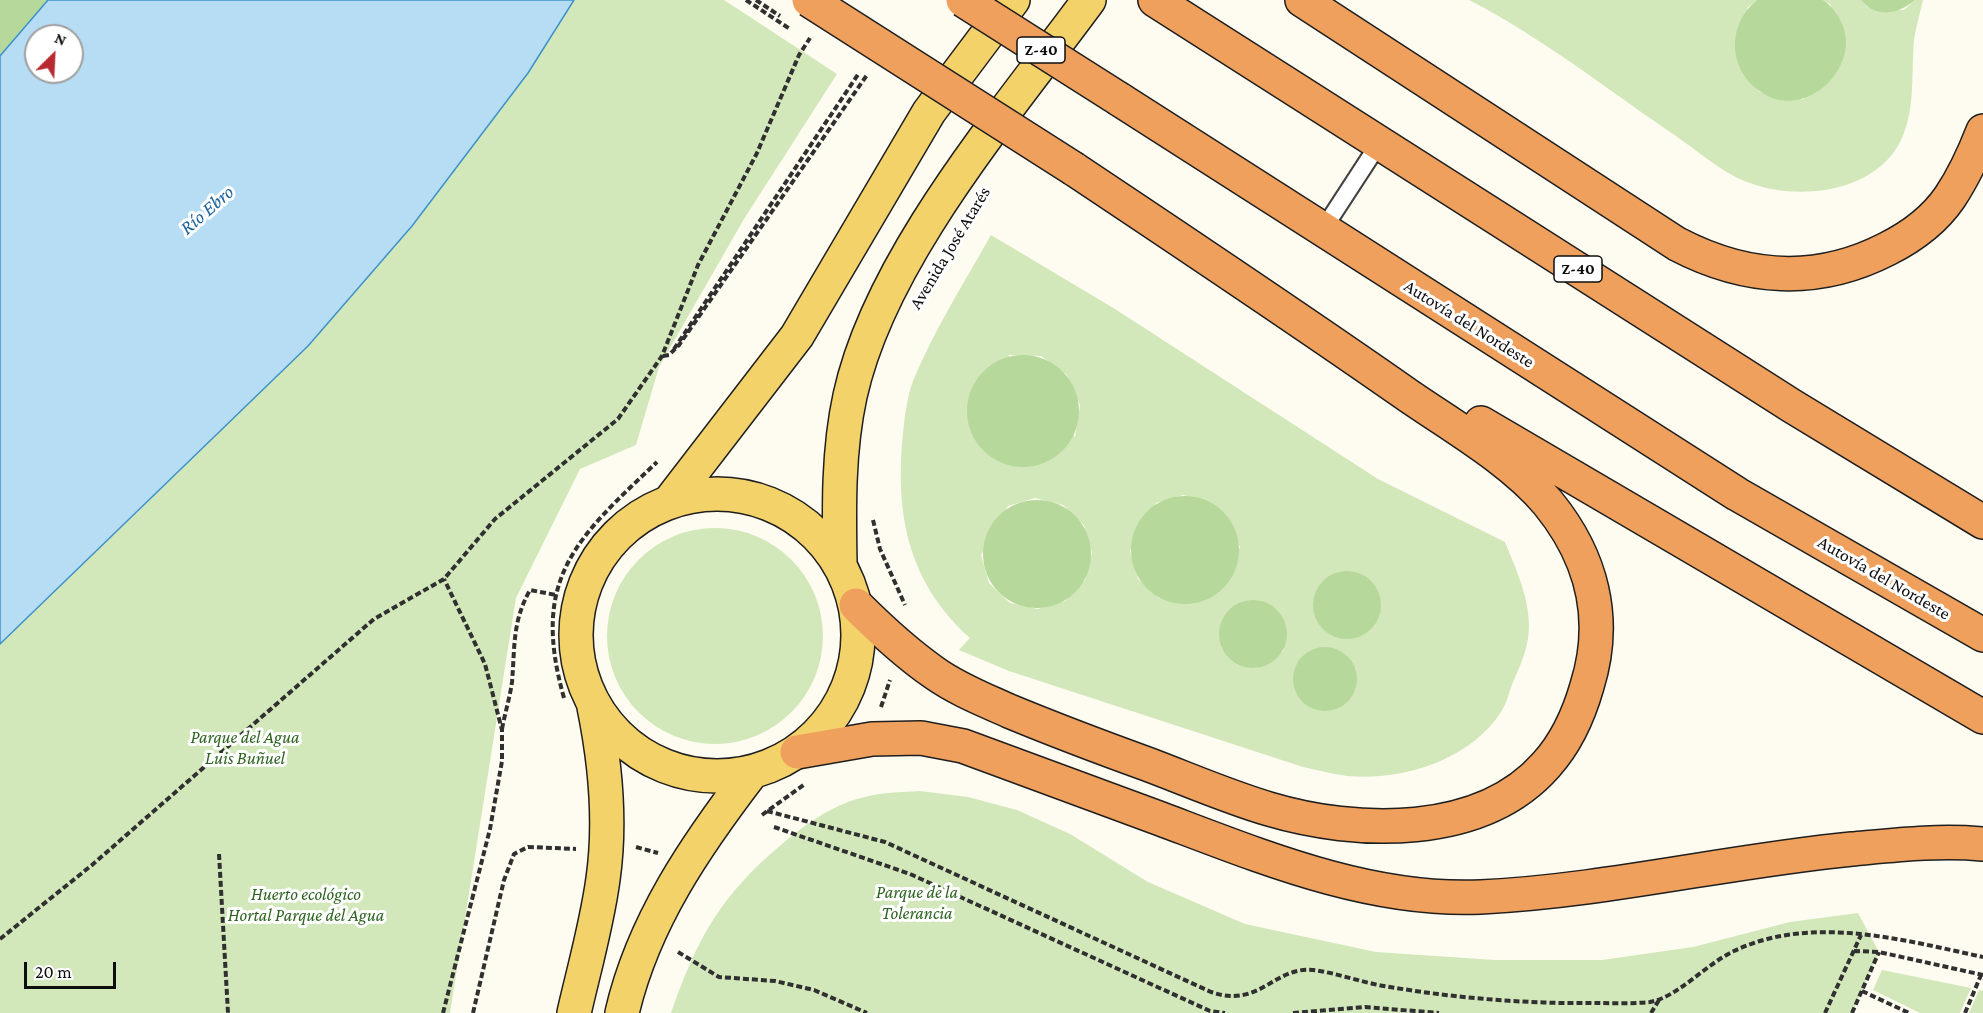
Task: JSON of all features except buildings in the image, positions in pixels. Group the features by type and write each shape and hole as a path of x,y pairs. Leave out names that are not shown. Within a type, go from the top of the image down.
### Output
{"highway":[{"path":"809,0 1074,169 1277,304 1500,460 1546,501 1574,540 1589,572 1598,639 1580,711 1563,742 1545,766 1518,790 1480,810 1432,823 1385,825 1327,822 1270,810 1059,732 974,695 938,676 904,649 856,605"},
{"name":"Autovía del Nordeste","path":"963,0 1737,494 1983,635"},
{"path":"1302,0 1677,244 1703,257 1765,274 1799,276 1836,270 1868,259 1901,242 1924,225 1949,199 1970,164 1983,131"},
{"name":"Z-40","path":"1165,6 1792,406 1983,522"},
{"path":"1277,304 1983,717"},
{"path":"797,752 872,739 921,738 963,746 1280,864 1361,885 1436,896 1479,897 1575,889 1827,851 1942,840 1983,844"}],"main road":[{"path":"670,501 797,336 930,112 1013,0"},
{"name":"Avenida José Atarés","path":"840,564 841,448 850,394 869,337 894,280 989,134 1085,6"},
{"path":"574,1013 604,878 605,847 605,788 601,740 593,702 579,664 576,624 585,584 605,549 634,520 670,501 708,494 747,497 775,507 816,533 840,564 856,605 859,638 854,672 842,703 823,730 797,752 752,772 715,776 678,770 644,756 615,732 593,702"},
{"path":"622,1013 629,985 661,908 704,835 752,772"}],"lane":[{"path":"1322,231 1380,142"}],"path":[{"path":"0,939 92,866 374,619 444,579 495,519 618,419 662,356 698,265 757,153 799,55 810,37"},
{"path":"674,350 859,73"},
{"path":"662,356 674,350 869,73"},
{"path":"872,515 880,549 915,627 873,728 872,739"},
{"path":"444,579 485,664 502,729"},
{"path":"443,1013 490,829 502,761 502,729 512,682 512,650 519,610 530,590 556,595"},
{"path":"813,780 796,789 767,811 885,842 1224,996 1243,997 1294,973 1307,970 1384,986 1490,1000 1574,1003 1660,1000"},
{"path":"774,827 919,878 1209,1012 1225,1013"},
{"path":"473,1013 504,880 513,854 528,847 583,850 628,844 687,862"},
{"path":"219,854 228,1013"},
{"path":"1651,1013 1660,1000 1714,962 1745,946 1786,935 1875,936 1983,957"},
{"path":"1825,1013 1861,935"},
{"path":"1854,951 1879,952 1982,975 1965,1013"},
{"path":"678,952 719,977 775,981 814,990 867,1013"},
{"path":"1852,1013 1879,952"},
{"path":"1862,991 1910,1013"},
{"path":"1293,1013 1365,1007 1439,1013"}],"green space":[{"path":"0,0 52,0 32,24 24,24 24,33 0,61"},
{"name":"Parque del Agua Luis Buñuel","path":"574,0 724,0 837,74 744,219 659,367 636,445 580,469 516,598 450,1013 0,1013 0,644 308,346 412,226 528,73"},
{"path":"1469,0 1757,0 1747,8 1758,91 1780,100 1804,99 1831,5 1823,0 1861,0 1867,7 1904,10 1915,0 1923,0 1914,40 1909,118 1900,142 1888,159 1872,172 1854,182 1812,191 1790,191 1750,183 1719,167 1547,46"},
{"path":"1757,0 1823,0 1838,16 1846,37 1845,52 1833,77 1812,95 1799,100 1785,101 1771,98 1758,90 1741,69 1736,57 1736,33 1747,10"},
{"path":"1861,0 1915,0 1902,9 1880,12 1867,6"},
{"path":"991,235 1115,309 1378,479 1505,542 1524,594 1529,633 1524,655 1505,705 1488,729 1453,755 1412,771 1368,777 1347,776 1303,767 1009,671 959,650 970,638 950,618 921,574 905,525 901,472 902,444 907,404 921,362","holes":["1008,355 1041,356 1067,375 1080,405 1075,437","1183,495 1215,506 1222,511 1232,525 1240,548 1159,598 1138,579 1130,551 1156,503","1035,498 1063,505 1084,525 1092,553 1085,580 1065,601 1038,609 1010,603 989,583 981,555 1008,506","1221,647 1284,650 1267,664 1251,668 1236,662"]},
{"path":"1023,355 1045,359 1063,371 1075,389 1079,411 1075,433 1063,451 1045,463 1023,467 1001,463 983,451 971,433 967,411 971,389 983,371 1001,359"},
{"path":"1185,496 1206,500 1223,512 1235,529 1239,550 1235,571 1223,588 1206,600 1185,604 1164,600 1147,588 1135,571 1131,550 1135,529 1147,512 1164,500"},
{"path":"1037,500 1058,504 1075,516 1087,533 1091,554 1087,575 1075,592 1058,604 1037,608 1016,604 999,592 987,575 983,554 987,533 999,516 1016,504"},
{"path":"726,528 766,541 784,552 799,567 815,595 823,625 823,647 815,677 799,705 784,720 756,736 736,742 704,744 664,731 646,720 631,705 615,677 609,657 607,625 620,585 631,567 646,552 674,536 694,530"},
{"path":"1347,571 1360,574 1371,581 1378,592 1381,605 1378,618 1371,629 1360,636 1347,639 1334,636 1323,629 1316,618 1313,605 1316,592 1323,581 1334,574"},
{"path":"1253,600 1266,603 1277,610 1284,621 1287,634 1284,647 1277,658 1266,665 1253,668 1240,665 1229,658 1222,647 1219,634 1222,621 1229,610 1240,603"},
{"path":"1319,647 1331,647 1348,656 1355,667 1357,679 1355,691 1348,702 1331,711 1319,711 1307,706 1298,697 1293,685 1293,673 1298,661 1307,652"},
{"name":"Parque de la Tolerancia","path":"920,791 968,797 1017,810 1070,834 1148,882 1245,924 1376,952 1495,960 1602,960 1693,947 1790,922 1858,913 1879,952 1852,1013 671,1013 691,962 713,920 743,881 782,844 822,815 857,799"},
{"path":"1882,970 1971,988 1960,1013 1920,1013 1873,990"},
{"path":"1979,990 1983,991 1983,1013 1969,1013"}],"water":[{"name":"Río Ebro","path":"48,0 574,0 528,73 412,226 308,346 0,644 0,56 24,28 24,84 84,84 84,24 27,24"}],"park label":[{"name":"Huerto ecológico Hortal Parque del Agua","path":"306,904"}]}
